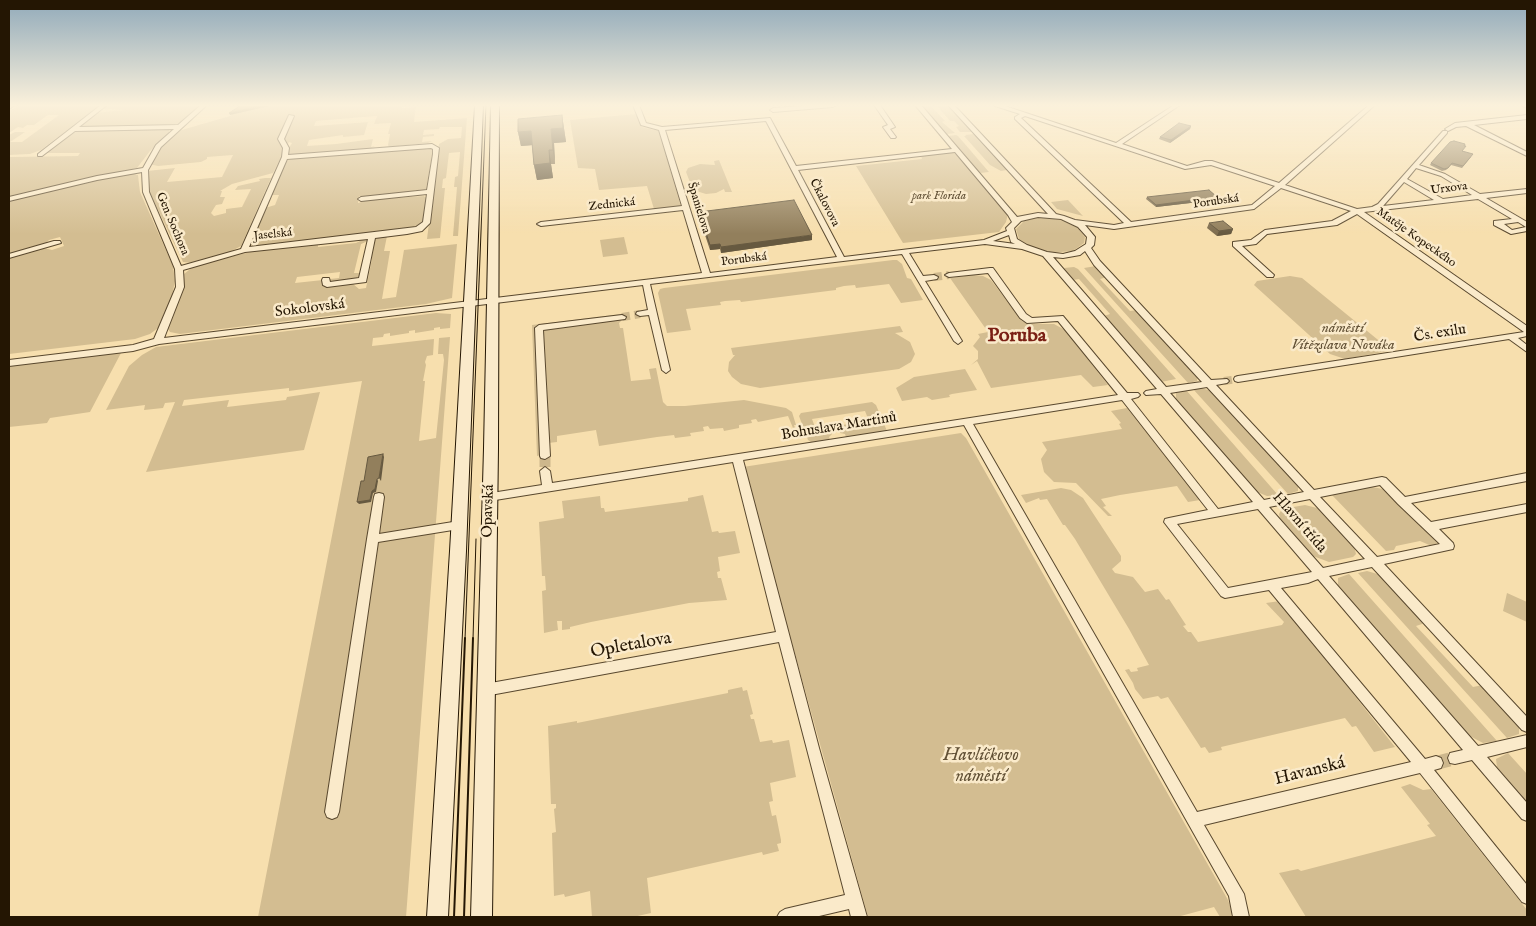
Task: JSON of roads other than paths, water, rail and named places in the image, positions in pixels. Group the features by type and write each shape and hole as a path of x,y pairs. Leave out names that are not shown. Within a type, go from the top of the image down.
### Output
{"main road":[{"name":"Opavská","path":"479,148 480,302 489,497 481,917"},
{"name":"Opavská","path":"437,917 459,525 492,148"}],"street":[{"path":"40,155 49,148"},
{"path":"9,199 97,178 145,170 157,148"},
{"path":"244,250 285,157 286,148"},
{"path":"285,157 402,148"},
{"path":"361,199 430,192 436,148"},
{"name":"Španielova","path":"668,148 707,276"},
{"name":"Čkalovova","path":"784,148 842,259"},
{"path":"990,148 1054,216"},
{"path":"1049,148 1130,225"},
{"name":"Matěje Kopeckého","path":"1127,148 1187,168 1212,163 1357,211 1527,332"},
{"name":"Porubská","path":"1015,221 1031,215 1054,216 1076,222 1114,226 1243,210 1258,206 1323,148"},
{"path":"1374,209 1380,205 1431,148"},
{"path":"1516,148 1527,154"},
{"path":"794,168 956,150 1011,214 1015,221 1010,232 1014,240 1024,247"},
{"path":"1415,166 1443,175 1527,224"},
{"name":"Gen. Sochora","path":"145,170 146,192 180,269 180,287 158,342"},
{"path":"1403,179 1443,202"},
{"name":"Urxova","path":"1357,211 1527,191"},
{"name":"Jaselská","path":"180,269 244,250 419,229 426,224 430,192"},
{"name":"Zednická","path":"541,224 686,208"},
{"path":"1270,275 1236,244 1253,242 1266,232 1334,224 1357,211"},
{"path":"1523,220 1497,223 1511,232 1527,229"},
{"path":"985,242 1024,247 1046,254 1070,255 1087,248 1092,241 1086,229 1076,222"},
{"name":"Porubská","path":"1091,237 1114,226"},
{"name":"Porubská","path":"480,302 985,242 1010,232"},
{"path":"326,280 327,285 363,280 372,236"},
{"path":"9,256 57,243"},
{"name":"Hlavní třída","path":"1087,248 1097,263 1527,726"},
{"path":"904,252 958,341"},
{"name":"Hlavní třída","path":"1046,254 1165,390 1527,814"},
{"path":"949,275 990,270 1024,316 1030,321 1060,318 1130,396 1216,513"},
{"path":"921,279 934,277"},
{"path":"646,283 666,370"},
{"name":"Sokolovská","path":"9,356 136,341 146,343 158,342 480,302"},
{"path":"640,314 653,312"},
{"path":"545,456 539,328 622,316"},
{"name":"Čs. exilu","path":"1238,379 1510,337 1527,332"},
{"path":"1510,337 1527,349"},
{"name":"Sokolovská","path":"9,363 133,348 146,343"},
{"path":"1149,393 1224,381"},
{"name":"Bohuslava Martinů","path":"489,497 1130,396"},
{"path":"967,422 1236,894 1241,917"},
{"path":"737,458 859,917"},
{"path":"545,471 548,488"},
{"path":"1402,501 1527,477"},
{"path":"1382,481 1402,501 1450,546 1320,573 1308,578 1224,593 1169,522 1382,481"},
{"path":"332,812 379,497"},
{"path":"1429,527 1527,508"},
{"name":"Opavská","path":"372,539 459,525"},
{"path":"1272,585 1429,764 1527,896"},
{"name":"Opletalova","path":"485,690 783,636"},
{"path":"1455,758 1527,741"},
{"name":"Havanská","path":"1194,820 1429,764"},
{"path":"785,917 854,900"}],"tunnel":[{"path":"934,277 949,275"},
{"path":"622,317 640,314"},
{"path":"1224,381 1238,379"},
{"path":"545,456 545,471"},
{"path":"1436,763 1455,758"}],"tram line":[{"path":"465,639 484,148"},
{"path":"473,639 476,539"},
{"path":"454,917 465,638"},
{"path":"464,917 473,638"}],"district":[{"name":"Poruba","path":"1017,337"}],"park label":[{"name":"park Florida","path":"939,197"},
{"name":"náměstí Vítězslava Nováka","path":"1343,338"},
{"name":"Havlíčkovo náměstí","path":"981,766"}]}
